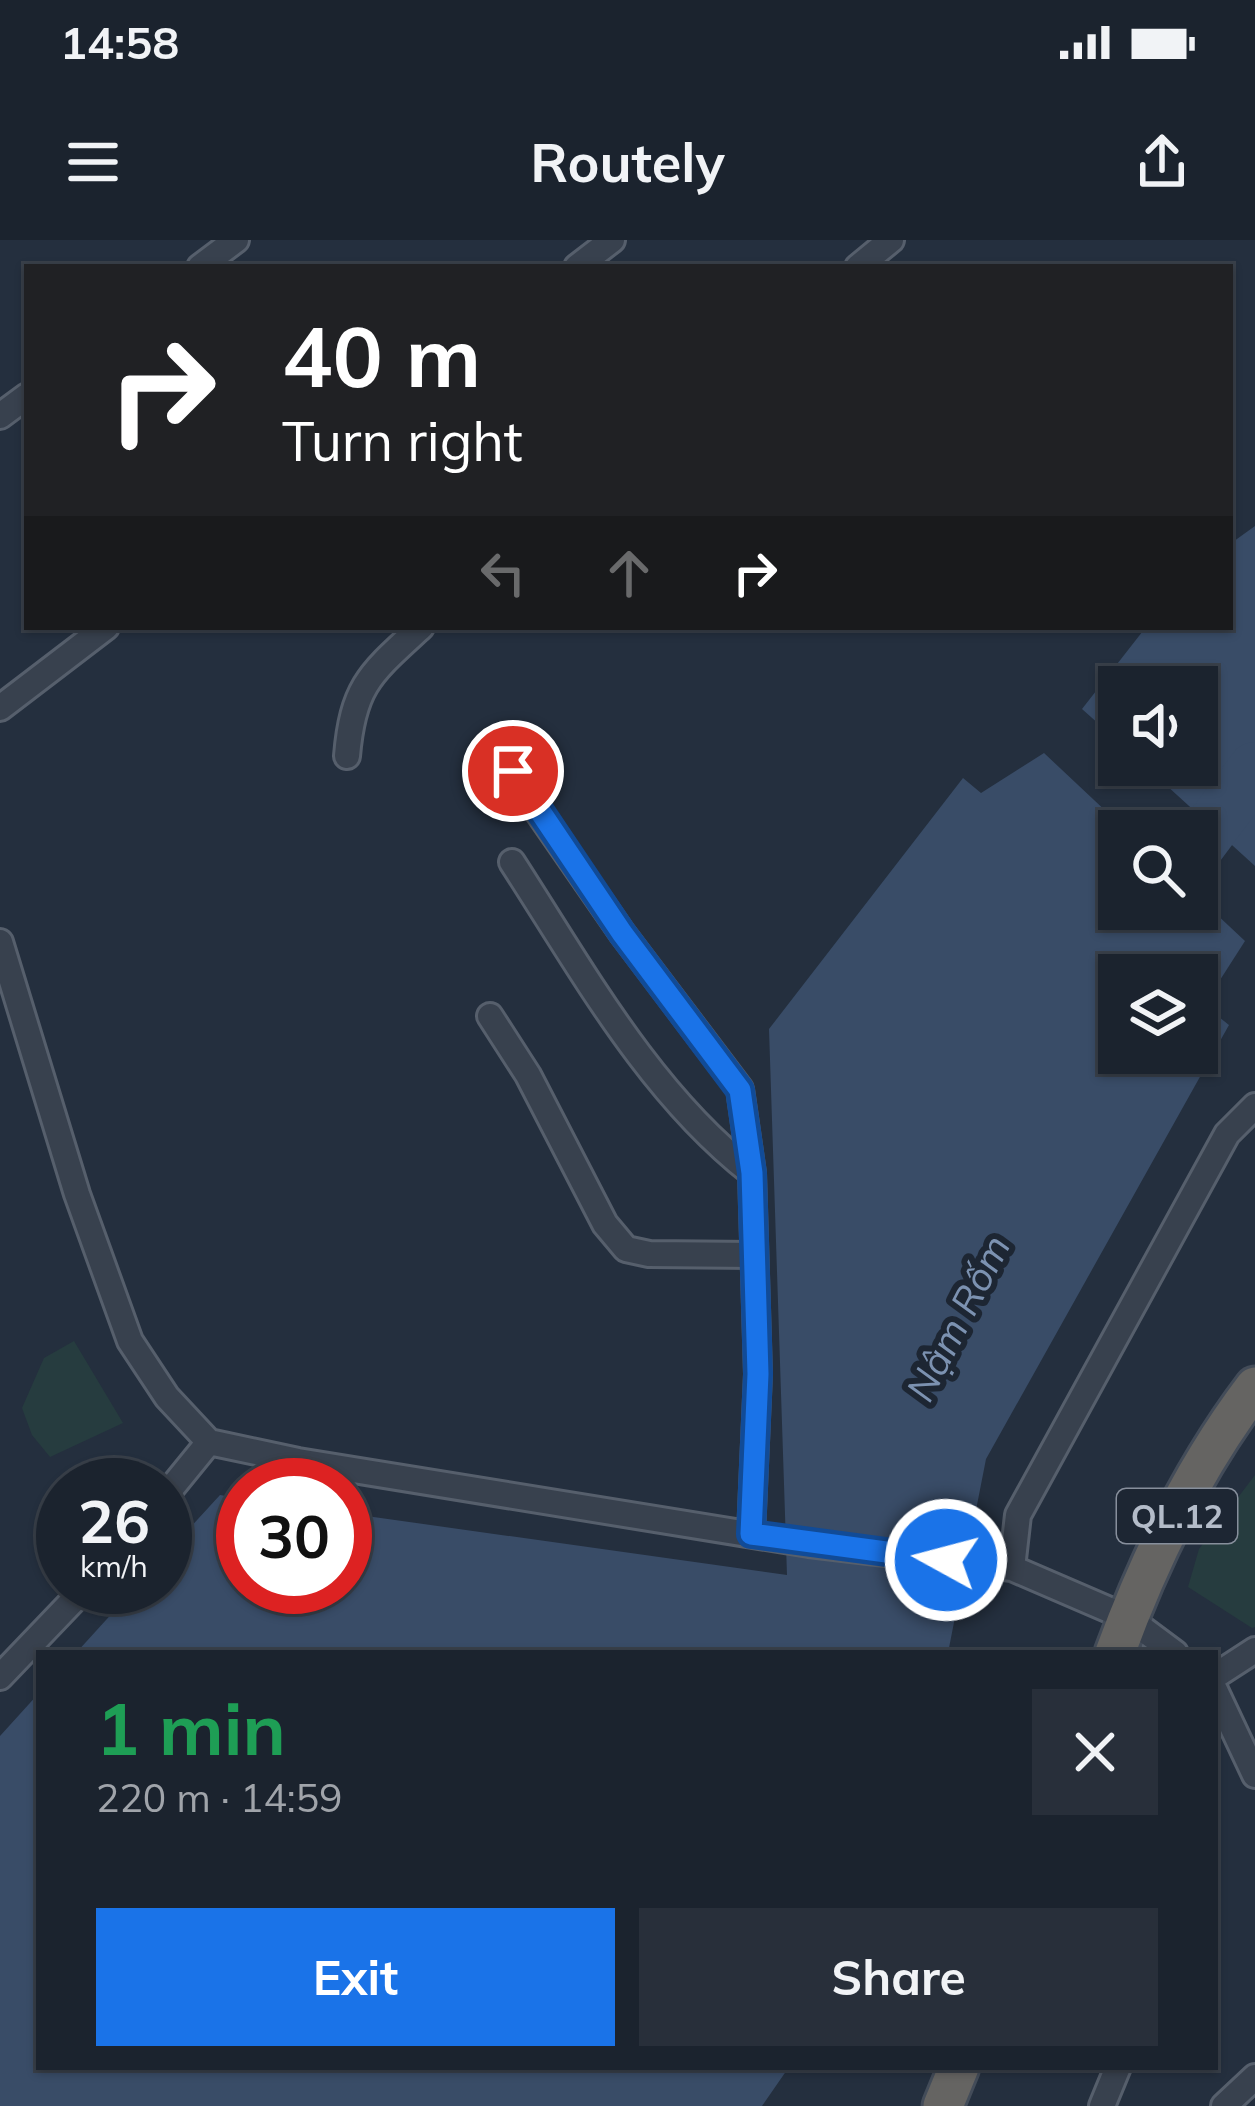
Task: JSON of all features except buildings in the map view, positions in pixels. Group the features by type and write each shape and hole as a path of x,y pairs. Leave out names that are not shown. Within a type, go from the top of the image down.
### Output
{"highway":[{"name":"QL.12","path":"1121,1635 1205,1462 1255,1387"},
{"path":"944,2106 958,2070"}],"street":[{"path":"204,264 236,240"},
{"path":"581,264 612,240"},
{"path":"862,264 891,240"},
{"path":"0,708 102,630"},
{"path":"347,756 350,713 370,674 419,630"},
{"path":"499,747 526,796 622,933 740,1090 752,1173 758,1374 751,1534"},
{"path":"512,862 658,1077 712,1142 752,1173"},
{"path":"0,942 76,1194 130,1341 167,1397 209,1442 298,1461 809,1544 1002,1567 1121,1635 1165,1650"},
{"path":"490,1016 528,1075 605,1224 626,1249 649,1254 754,1255"},
{"path":"1002,1567 1018,1515 1053,1447 1227,1134 1255,1106"},
{"path":"192,1463 209,1442"},
{"path":"0,1677 60,1614"},
{"path":"1218,1674 1255,1650"},
{"path":"1218,1696 1255,1775"},
{"path":"1102,2106 1117,2070"},
{"path":"1224,2106 1255,2078"}],"green space":[{"path":"74,1341 123,1423 50,1457 32,1435 22,1408 44,1358"},
{"path":"1255,1475 1252,1628 1188,1587 1199,1549"}],"water":[{"path":"1255,526 1255,866 1218,832 1218,810 1193,810 1167,786 1218,786 1218,666 1116,666 1144,630 1233,630 1233,542"},
{"path":"1098,688 1098,723 1082,709"},
{"path":"1044,753 1105,810 1098,810 1098,930 1218,930 1218,916 1245,941 1218,983 1218,954 1098,954 1098,1074 1202,1074 986,1459 949,1650 79,1650 111,1614 192,1614 192,1526 216,1499 216,1614 372,1614 372,1517 787,1575 769,1029 963,778 981,793"},
{"path":"1218,1016 1229,1025 1218,1045"},
{"path":"36,1696 36,2070 787,2070 762,2106 0,2106 0,1736"}],"waterway":[{"name":"Nậm Rốm","path":"1218,819 1255,769"}],"route":[{"path":"513,771 622,933 740,1090 752,1173 758,1374 751,1534 946,1560"}]}
